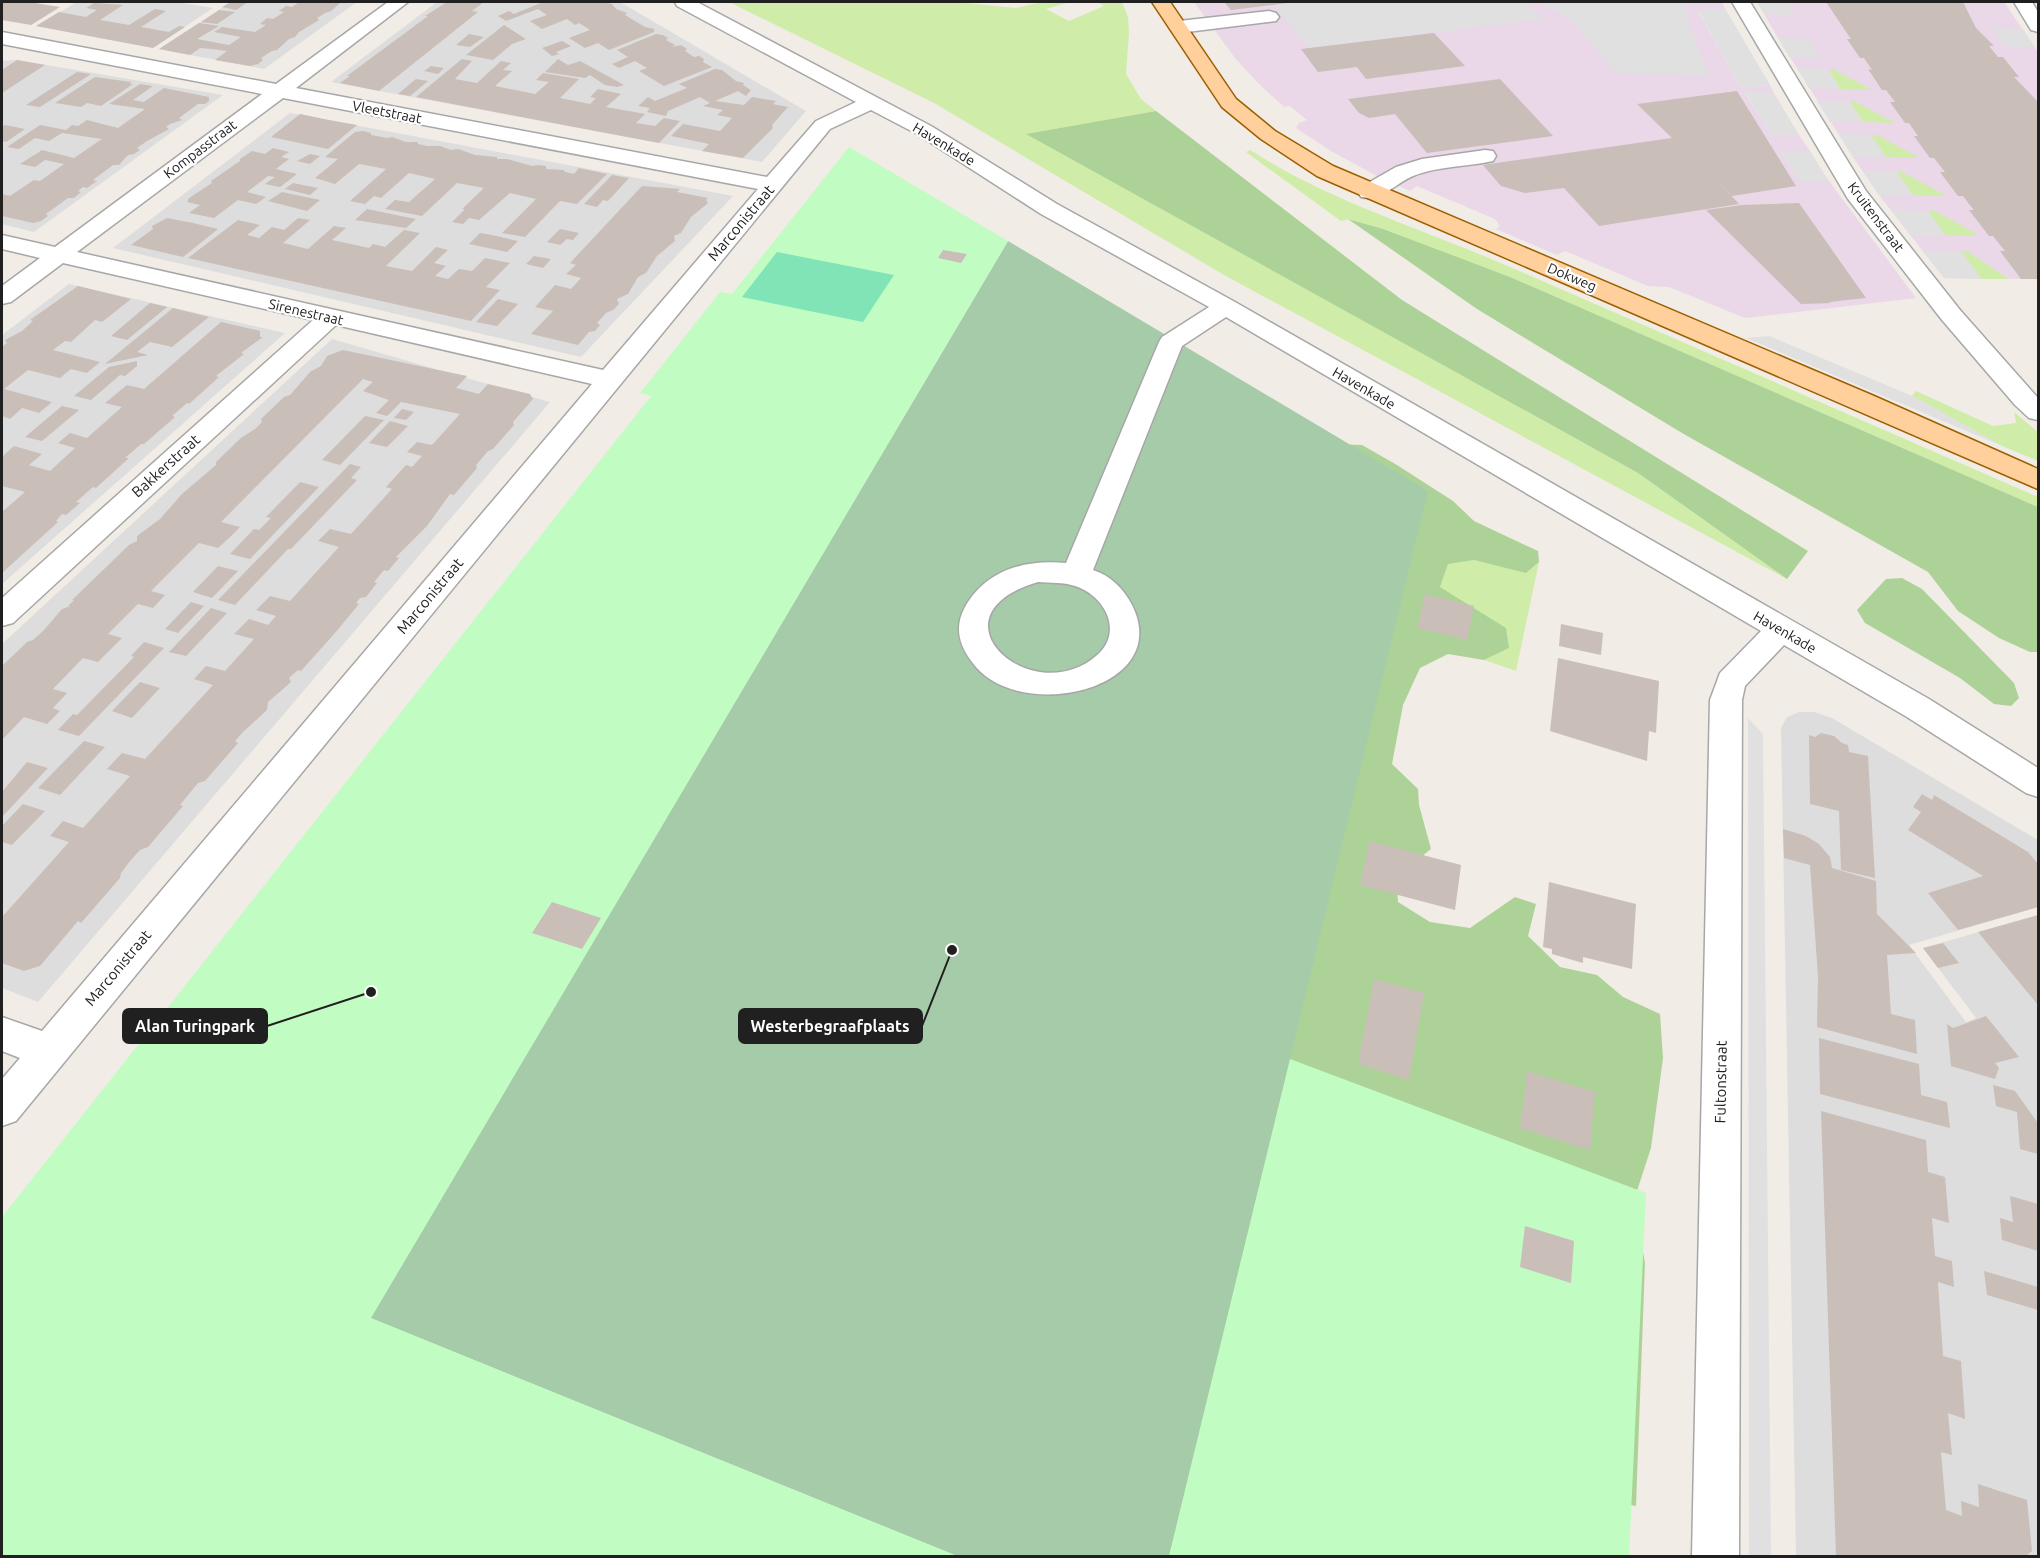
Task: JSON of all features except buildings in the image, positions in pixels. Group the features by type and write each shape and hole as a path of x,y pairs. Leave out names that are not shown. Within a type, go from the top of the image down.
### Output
{"main road":[{"name":"Dokweg","path":"1161,2 1229,103 1298,156 1368,192 1865,402 2038,480"}],"street":[{"name":"Kompasstraat","path":"2,297 399,2"},
{"name":"Havenkade","path":"684,2 924,130 1049,209 1226,307 1918,708 2038,784"},
{"path":"1229,2 1242,20"},
{"path":"1179,27 1269,17 1257,2"},
{"name":"Kruitenstraat","path":"1741,2 1856,194 1951,315 2038,412"},
{"path":"2023,2 2038,26"},
{"name":"Vleetstraat","path":"2,38 772,185"},
{"name":"Marconistraat","path":"2,1108 823,125 872,102"},
{"path":"1368,192 1404,172 1430,164 1485,156"},
{"name":"Sirenestraat","path":"2,242 610,380"},
{"path":"1076,575 1171,342 1226,307"},
{"name":"Bakkerstraat","path":"2,615 330,318"},
{"path":"1038,572 1076,575 1089,580 1109,593 1122,610 1126,630 1121,650 1103,670 1076,682 1043,685 1012,678 988,662 975,640 975,617 987,596 1009,580 1038,572"},
{"name":"Fultonstraat","path":"1716,1557 1726,700 1731,681 1781,629"},
{"path":"2,1034 49,1051"}],"shaded area":[{"path":"77,2 176,2 213,8 153,48 36,26"},
{"path":"231,2 357,2 264,69 159,49"},
{"path":"437,2 620,2 806,111 762,162 331,82"},
{"path":"1194,2 1722,2 1726,10 1698,11 1741,88 1770,85 1774,93 1745,93 1771,135 1799,135 1810,151 1781,151 1799,180 1829,181 1916,298 1745,318 1669,287 1648,286 1565,251 1557,255 1496,229 1500,226 1495,219 1417,186 1410,191 1377,176 1331,151 1296,128 1299,123 1307,120 1290,106 1284,107 1258,83 1235,58"},
{"path":"1299,2 1526,2 1543,19 1308,48 1274,5"},
{"path":"1537,2 1684,2 1690,27 1709,75 1617,74 1572,21"},
{"path":"1757,2 2004,2 2038,52 2038,279 1944,278 1879,195 1853,157"},
{"path":"1757,2 1787,2 1794,15 1764,14"},
{"path":"1698,10 1726,10 1770,85 1741,88"},
{"path":"1992,28 2023,29 2035,48 2004,46"},
{"path":"1778,38 1808,39 1821,58 1789,57"},
{"path":"17,60 223,95 34,232 2,224 2,61"},
{"path":"1797,68 1828,69 1840,89 1809,88"},
{"path":"1745,92 1774,93 1799,135 1771,135"},
{"path":"1817,101 1849,101 1863,122 1830,122"},
{"path":"290,113 733,196 581,357 113,248"},
{"path":"1839,134 1871,135 1886,157 1853,157"},
{"path":"1781,151 1810,151 1829,181 1799,181"},
{"path":"1863,171 1896,171 1914,196 1879,195"},
{"path":"1891,210 1928,211 1946,236 1911,236"},
{"path":"1923,251 1961,251 1981,279 1944,278"},
{"path":"69,284 285,333 2,584 2,335"},
{"path":"1769,336 1917,398 2002,446 1746,338"},
{"path":"332,339 550,402 38,1002 2,988 2,644"},
{"path":"1799,712 1814,712 1832,718 2038,840 2038,907 1909,945 1966,1022 1976,1018 1923,948 2038,915 2038,1556 1796,1556 1781,728 1787,717"},
{"path":"1748,718 1763,734 1771,1556 1749,1556"}],"green space":[{"path":"729,2 956,2 1016,8 1042,2 1070,2 1046,9 1069,21 1104,6 1097,2 1122,2 1128,17 1129,33 1126,74 1141,99 1156,111 1027,134 1638,473 1787,579 1224,275 934,103"},
{"path":"1828,69 1833,69 1872,90 1840,89"},
{"path":"1849,101 1854,101 1895,123 1863,122"},
{"path":"1156,111 1402,300 1808,551 1787,579 1638,473 1026,134"},
{"path":"1871,135 1877,135 1920,158 1886,157"},
{"path":"849,147 1008,241 371,1318 957,1556 2,1556 2,1217 651,396 640,393 720,292 732,294"},
{"path":"1250,150 1345,200 1510,267 2038,497 2038,507 1510,277 1369,225 1348,219 1341,221 1246,152"},
{"path":"1896,171 1902,172 1947,196 1914,196"},
{"path":"1933,210 1977,236 1946,236 1928,211"},
{"path":"1348,219 1383,229 1510,277 2038,507 2038,652 2030,652 1999,638 1958,611 1928,572 1682,433 1477,309"},
{"path":"1008,241 1428,491 1169,1556 957,1556 370,1318"},
{"path":"1961,251 1967,251 2009,279 1981,279"},
{"path":"777,252 894,275 863,322 742,297"},
{"path":"1916,391 1993,426 2016,423 2014,412 2038,432 2038,461 2002,446 1912,396"},
{"path":"1309,443 1362,445 1453,501 1474,521 1538,551 1539,562 1526,573 1474,560 1448,564 1440,587 1506,628 1509,648 1484,660 1448,654 1420,668 1403,705 1392,764 1418,789 1419,805 1431,849 1396,877 1398,902 1430,922 1470,928 1515,897 1536,904 1528,936 1560,967 1597,975 1623,997 1660,1014 1663,1058 1651,1148 1634,1200 1645,1263 1636,1506 1582,1496 1387,1556 1149,1556"},
{"path":"1474,560 1526,572 1539,562 1516,671 1484,660 1509,648 1440,587 1448,563"},
{"path":"1902,578 1922,589 2014,683 2019,698 2011,706 1994,704 1960,678 1865,623 1857,610 1886,579"},
{"path":"1290,1059 1646,1193 1629,1556 1169,1556"}],"place":[{"name":"Westerbegraafplaats","path":"952,950"},
{"name":"Alan Turingpark","path":"371,992"}]}
